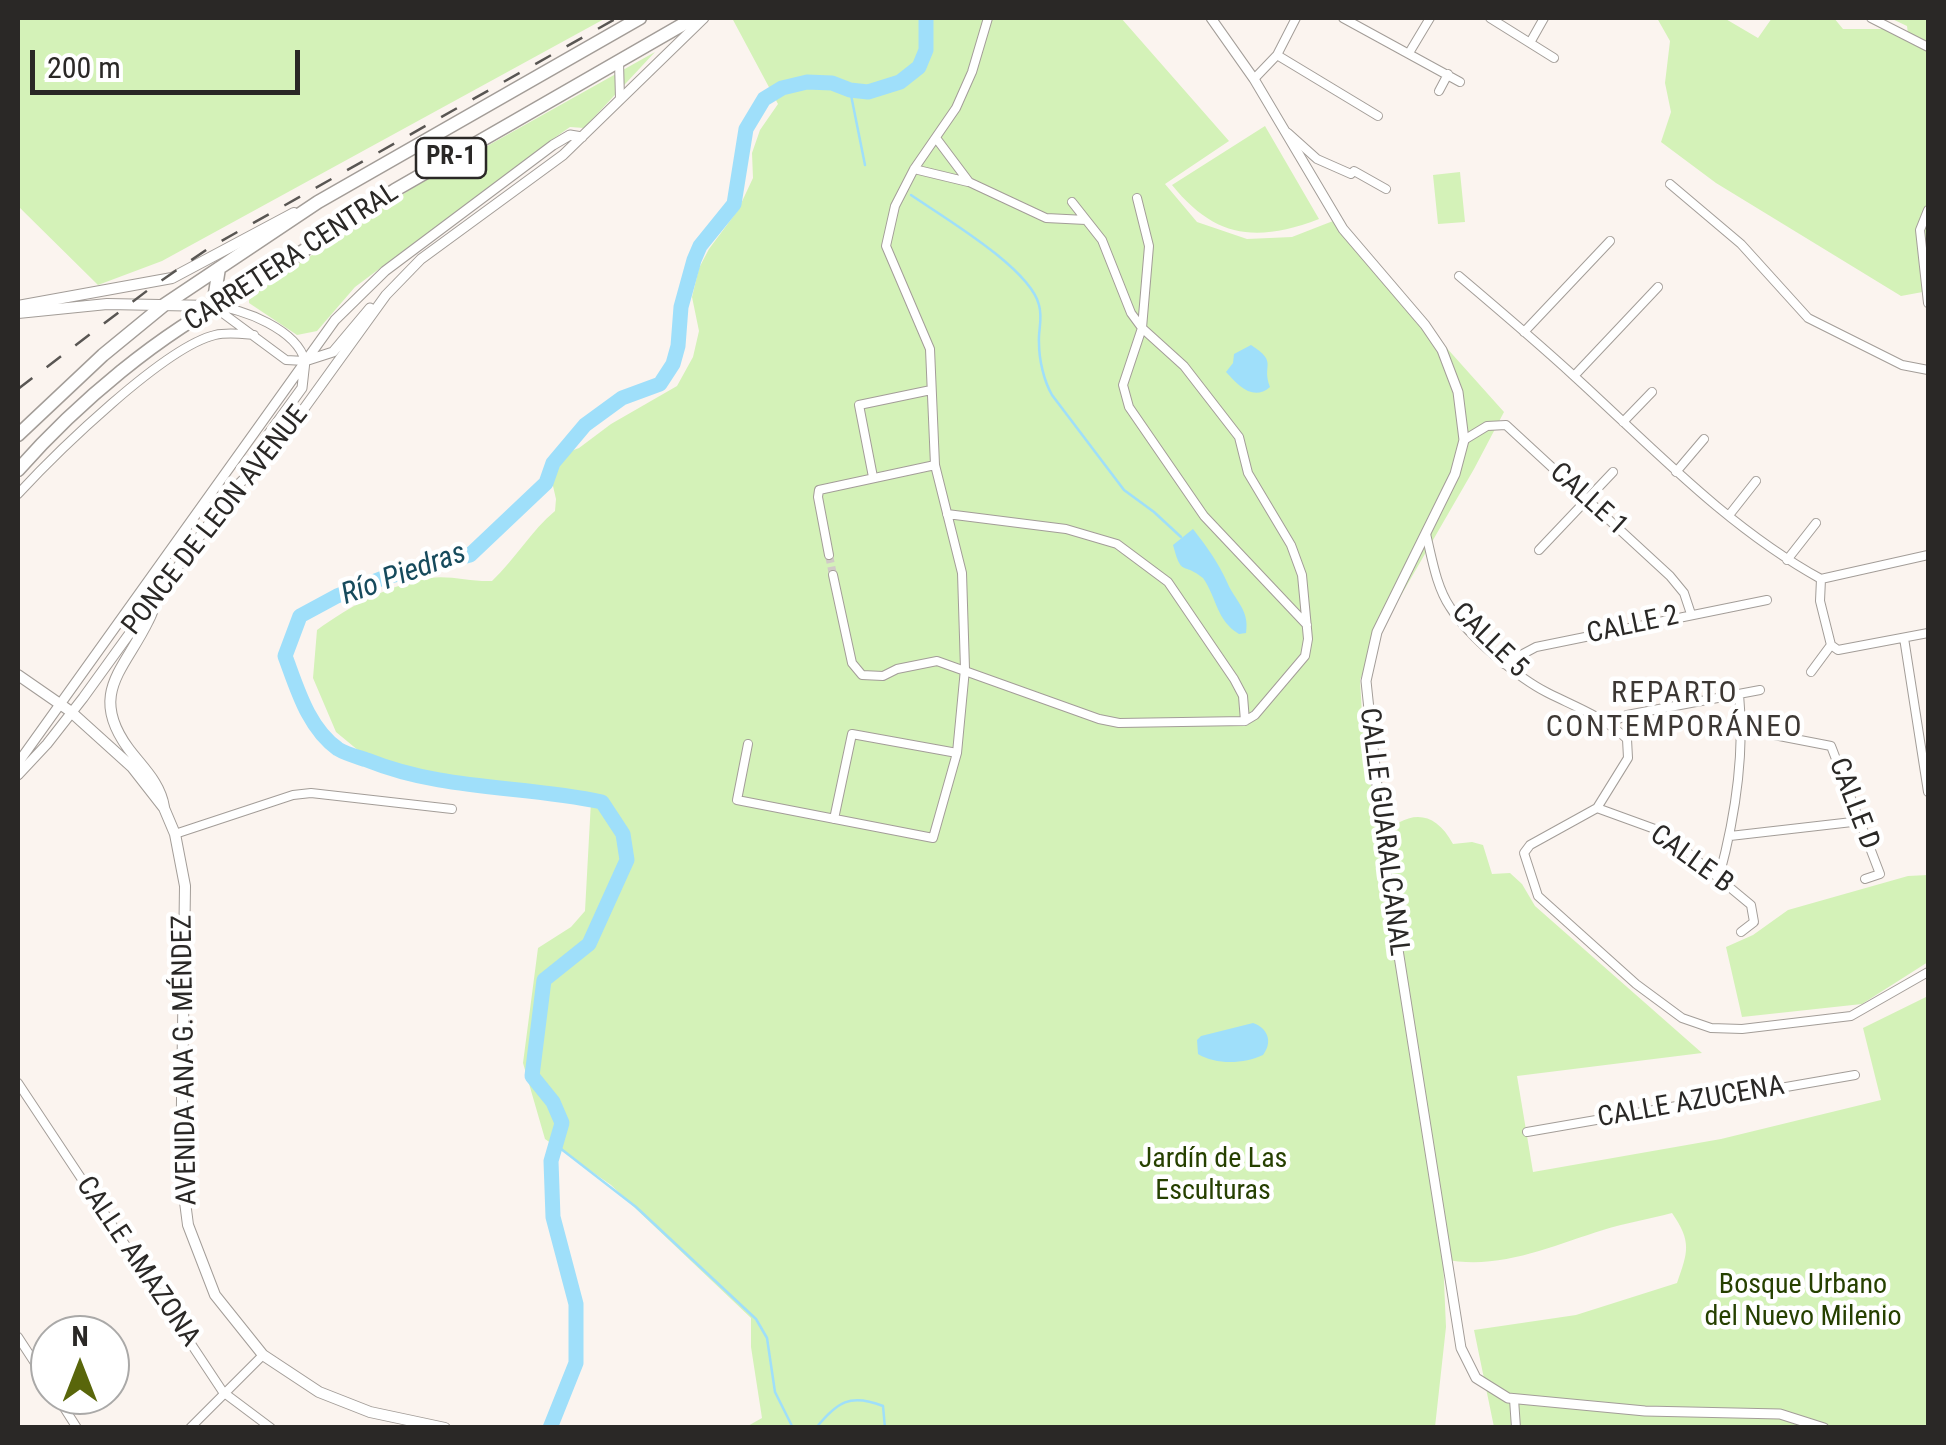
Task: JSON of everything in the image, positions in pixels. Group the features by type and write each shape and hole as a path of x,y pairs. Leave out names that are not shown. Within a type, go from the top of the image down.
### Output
{"highway":[{"name":"CARRETERA CENTRAL","path":"18,435 164,304 318,202 640,18"},
{"name":"CARRETERA CENTRAL","path":"18,470 93,396 213,306 396,190 694,18"},
{"path":"213,306 218,268"}],"main road":[{"path":"18,309 172,278 261,228 318,202"},
{"path":"18,309 107,304 213,306"},
{"path":"159,592 148,621 119,668 109,705 118,733 162,792 164,808"},
{"name":"AVENIDA ANA G. MÉNDEZ","path":"18,674 59,702 132,767 164,808 175,834 184,886 181,1171 188,1224 215,1294 264,1355 319,1392 370,1412 445,1428"}],"street":[{"path":"213,306 286,360 305,361 333,352 375,303 421,260 563,155 704,18"},
{"path":"748,744 737,800 933,838 958,753 964,669 962,574 935,465 930,349 886,246 894,206 956,108 972,72 988,18"},
{"name":"CALLE GUARALCANAL","path":"1211,18 1254,79 1343,229 1426,325 1442,350 1458,392 1464,440 1455,474 1377,632 1369,660 1366,699 1386,880 1461,1348 1476,1378 1514,1399 1645,1411 1780,1414 1824,1428"},
{"path":"1254,79 1277,55 1296,18"},
{"path":"1343,18 1460,82"},
{"path":"1409,53 1430,18"},
{"path":"1490,18 1554,58"},
{"path":"1530,41 1544,18"},
{"path":"1871,18 1928,47"},
{"path":"1277,55 1378,116"},
{"path":"619,62 620,98"},
{"path":"1438,91 1448,74"},
{"path":"1284,130 1317,159 1351,174 1354,171 1386,190"},
{"path":"18,764 335,320 385,271 554,145 570,135 582,137"},
{"path":"936,138 969,182"},
{"path":"914,169 969,182 1046,218 1086,220"},
{"path":"1670,184 1741,244 1808,318 1902,365 1928,370"},
{"path":"1138,198 1149,246 1142,328 1123,385 1129,407 1204,516 1307,625"},
{"path":"833,575 852,663 862,676 883,676 930,661 1119,723 1245,721 1255,716 1306,656 1302,575 1291,544 1248,473 1240,438 1184,366 1131,313 1102,240 1072,202"},
{"path":"1928,210 1920,230 1928,302"},
{"path":"1524,332 1610,241"},
{"path":"1459,276 1676,472 1787,560 1821,579 1928,555"},
{"path":"1574,376 1658,287"},
{"name":"PONCE DE LEON AVENUE","path":"18,775 83,698 234,489 277,446 386,295"},
{"path":"213,306 255,315 298,346 305,361 302,388 266,439 253,471"},
{"path":"18,494 57,452 170,360 217,334 254,334"},
{"path":"873,477 859,405 932,390"},
{"path":"1623,422 1652,392"},
{"name":"CALLE 1","path":"1464,440 1487,426 1506,425 1670,576 1684,594 1691,614"},
{"path":"1676,472 1704,439"},
{"path":"829,555 820,490 935,465"},
{"path":"1539,550 1612,472"},
{"path":"1730,514 1756,481"},
{"path":"947,514 1066,529 1116,544 1136,557 1168,582 1234,679 1243,696 1245,721"},
{"path":"1787,560 1816,522"},
{"name":"CALLE 5","path":"1426,534 1436,576 1450,608 1504,664 1543,691 1610,723"},
{"path":"1821,579 1820,602 1831,645 1838,650 1928,633"},
{"name":"CALLE 2","path":"1504,664 1536,647 1767,600"},
{"path":"1904,638 1928,792"},
{"path":"1811,672 1831,645"},
{"name":"PONCE DE LEON AVENUE","path":"70,711 74,685"},
{"path":"1760,690 1627,715 1610,723 1627,739 1628,758 1596,808 1530,846 1524,854 1532,887 1636,984 1682,1018 1712,1028 1742,1029 1851,1016 1928,972"},
{"path":"1718,877 1730,836 1743,729 1740,694"},
{"path":"1915,707 1928,705"},
{"name":"CALLE D","path":"1743,729 1831,746 1880,874 1865,880"},
{"path":"834,819 852,734 958,753"},
{"path":"175,834 292,795 311,793 452,809"},
{"name":"CALLE B","path":"1596,808 1663,832 1718,877 1751,906 1754,922 1741,932"},
{"path":"1730,836 1861,821"},
{"name":"CALLE AZUCENA","path":"1527,1132 1850,1076 1842,1066"},
{"name":"CALLE AMAZONA","path":"18,1083 223,1392 271,1428"},
{"path":"190,1428 264,1355"},
{"path":"1514,1399 1516,1428"}],"green space":[{"path":"18,18 606,18 162,261 98,285 18,206"},
{"path":"732,18 1121,18 1229,141 1165,184 1197,222 1247,239 1292,237 1333,221 1504,412 1377,637 1360,680 1363,731 1379,838 1399,822 1419,817 1437,824 1453,844 1483,845 1492,874 1510,873 1535,906 1702,1053 1517,1076 1533,1172 1721,1139 1881,1100 1863,1028 1928,996 1928,1427 1494,1427 1474,1330 1576,1315 1677,1283 1686,1247 1672,1213 1505,1259 1443,1259 1446,1327 1435,1427 746,1427 762,1418 751,1347 751,1318 611,1185 545,1139 523,1063 538,948 571,927 585,911 591,801 448,786 382,770 336,732 313,678 317,630 356,605 384,591 430,578 492,581 555,511 547,460 579,448 611,424 677,386 693,357 699,331 692,297 699,268 738,210 753,178 752,153 760,130 778,104"},
{"path":"1657,18 1724,18 1758,38 1772,18 1834,18 1843,29 1886,29 1899,37 1908,34 1907,26 1890,18 1928,18 1928,291 1901,296 1716,183 1661,142 1671,112 1665,83 1670,41"},
{"path":"655,52 584,128 570,127 355,287 317,331 297,335 249,303 249,297 414,187"},
{"path":"1265,126 1319,219 1276,231 1238,231 1204,216 1172,185"},
{"path":"1460,172 1465,222 1438,224 1433,175"},
{"path":"1928,875 1928,962 1862,1004 1742,1017 1726,947 1753,935 1788,910 1908,876"}],"water":[{"path":"1251,345 1265,356 1268,364 1270,387 1258,393 1246,390 1226,372 1234,354"},
{"path":"1193,529 1241,606 1246,633 1239,634 1231,628 1203,578 1179,562 1173,545"},
{"path":"1253,1023 1267,1036 1263,1055 1230,1062 1198,1054 1197,1040 1201,1036"}],"waterway":[{"name":"Río Piedras","path":"550,1428 576,1363 576,1304 553,1217 551,1161 562,1123 553,1102 532,1076 544,980 589,944 627,860 623,834 602,802 425,777 341,751 311,719 285,656 300,616 383,578 470,555 546,483 553,463 585,425 622,398 660,384 673,364 678,346 681,307 694,260 700,246 734,204 746,129 764,99 782,88 807,82 832,83 868,92 900,82 919,67 926,50 926,18"},
{"path":"850,90 865,165"},
{"path":"911,195 984,244 1020,275 1039,305 1041,363 1052,395 1124,490 1181,537"},
{"path":"556,1145 636,1207 756,1319 767,1338 775,1392 792,1426 801,1428"},
{"path":"816,1428 838,1406 853,1400 883,1406 885,1428"}],"tunnel":[{"path":"829,555 833,575"}],"railway":[{"path":"18,389 209,248 617,18"}],"district":[{"name":"REPARTO CONTEMPORÁNEO","path":"1675,711"}],"park label":[{"name":"Jardín de Las Esculturas","path":"1213,1176"},
{"name":"Bosque Urbano del Nuevo Milenio","path":"1803,1302"}]}
